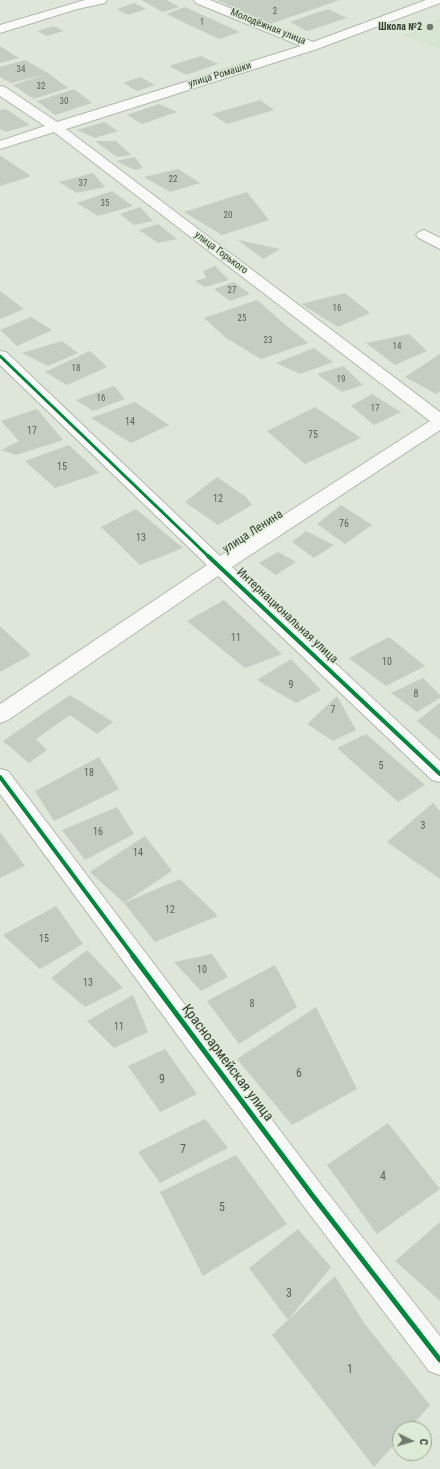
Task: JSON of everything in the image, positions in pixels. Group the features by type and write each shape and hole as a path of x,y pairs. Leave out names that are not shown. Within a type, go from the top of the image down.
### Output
{"street":[{"path":"0,29 74,6 101,0"},
{"name":"Молодёжная улица","path":"200,0 313,46"},
{"name":"улица Ромашки","path":"0,145 313,46 437,0"},
{"name":"улица Горького","path":"0,90 55,127 440,421"},
{"path":"424,235 440,244"},
{"name":"Интернациональная улица","path":"0,356 219,566 440,774"},
{"name":"улица Ленина","path":"0,715 219,566 440,421"},
{"name":"Красноармейская улица","path":"0,776 312,1195 440,1360"}],"shaded area":[{"name":"Школа №2","path":"440,19 440,49 402,35"}],"building":[{"path":"141,0 167,0 179,7 163,12"},
{"path":"217,0 340,0 270,24"},
{"path":"134,3 146,9 128,15 117,9"},
{"path":"185,7 240,32 219,39 166,14"},
{"path":"328,9 347,18 307,31 290,22"},
{"path":"54,26 64,31 47,36 37,31"},
{"path":"0,46 19,58 0,63"},
{"path":"201,56 218,64 186,75 169,66"},
{"path":"25,60 48,73 68,88 34,99 13,85 43,75 11,83 0,77 0,67"},
{"path":"140,77 155,85 137,91 123,83"},
{"path":"74,89 92,103 55,115 37,101"},
{"path":"260,100 274,110 227,124 212,114"},
{"path":"159,104 177,112 142,124 127,115"},
{"path":"6,109 30,125 6,132 0,129 0,110"},
{"path":"104,122 118,131 95,138 77,130"},
{"path":"95,141 116,141 131,155 117,157"},
{"path":"1,156 31,176 0,186"},
{"path":"135,157 143,168 135,170 116,161"},
{"path":"178,169 200,183 170,192 144,177"},
{"path":"93,173 105,187 77,193 59,182"},
{"path":"112,191 133,206 98,216 77,203"},
{"path":"247,192 269,220 222,235 184,212"},
{"path":"140,207 153,221 134,225 120,214"},
{"path":"158,224 177,239 158,243 139,230"},
{"path":"238,240 280,249 263,259"},
{"path":"215,266 229,280 205,287 195,281 206,278 203,271"},
{"path":"234,282 250,294 230,301 214,289"},
{"path":"0,291 24,309 0,319"},
{"path":"345,293 370,313 338,327 301,304"},
{"path":"257,300 308,343 261,359 226,338 204,318"},
{"path":"31,317 52,330 17,346 0,330"},
{"path":"409,334 427,351 395,365 366,343"},
{"path":"62,341 78,353 48,366 22,353"},
{"path":"314,348 333,362 300,374 276,363"},
{"path":"90,351 107,367 67,385 45,372"},
{"path":"440,354 440,391 436,394 405,377"},
{"path":"343,366 363,385 342,392 317,374"},
{"path":"114,386 125,399 93,411 76,400"},
{"path":"372,394 401,412 374,425 351,406"},
{"path":"135,402 169,425 131,443 91,418"},
{"path":"315,407 361,438 305,464 267,431"},
{"path":"37,409 63,440 16,455 1,450 19,441 1,421"},
{"path":"69,445 99,473 55,488 25,461"},
{"path":"217,477 246,497 252,505 218,525 185,502"},
{"path":"341,505 372,525 345,544 317,524"},
{"path":"136,509 183,548 140,565 101,527"},
{"path":"306,531 334,545 314,558 292,542"},
{"path":"278,552 296,562 276,575 259,563"},
{"path":"224,600 282,654 245,668 187,621"},
{"path":"0,626 31,655 0,672"},
{"path":"389,637 425,666 386,686 349,658"},
{"path":"291,659 321,690 296,703 257,680"},
{"path":"423,678 440,695 440,698 417,712 391,693"},
{"path":"70,695 113,722 97,734 70,715 36,739 47,750 29,763 3,741"},
{"path":"337,696 356,730 333,741 307,724"},
{"path":"440,703 440,740 417,721"},
{"path":"366,734 425,785 398,802 337,748"},
{"path":"99,757 119,789 54,821 35,791"},
{"path":"433,803 440,811 440,879 387,842"},
{"path":"117,807 134,834 85,860 62,830"},
{"path":"0,832 25,866 0,878"},
{"path":"145,836 172,871 124,903 90,872"},
{"path":"180,879 218,916 155,942 124,903"},
{"path":"56,906 83,944 40,969 3,935"},
{"path":"87,950 123,988 85,1007 51,978"},
{"path":"212,954 228,977 201,991 174,962"},
{"path":"275,965 297,1007 239,1044 207,1001"},
{"path":"133,995 148,1032 114,1048 87,1021"},
{"path":"316,1007 357,1089 292,1125 237,1059"},
{"path":"165,1049 197,1094 160,1112 128,1066"},
{"path":"205,1119 228,1148 160,1183 138,1152"},
{"path":"388,1123 440,1189 377,1234 327,1165"},
{"path":"236,1155 287,1224 203,1276 160,1192"},
{"path":"440,1222 440,1301 395,1261"},
{"path":"298,1229 331,1267 288,1320 249,1268"},
{"path":"335,1276 364,1323 430,1405 416,1421 392,1421 392,1447 374,1467 272,1335"}],"cycle path":[{"path":"0,356 219,566 440,774"},
{"path":"0,777 312,1195 440,1360"}],"place":[{"name":"Школа №2","path":"430,27"}]}
